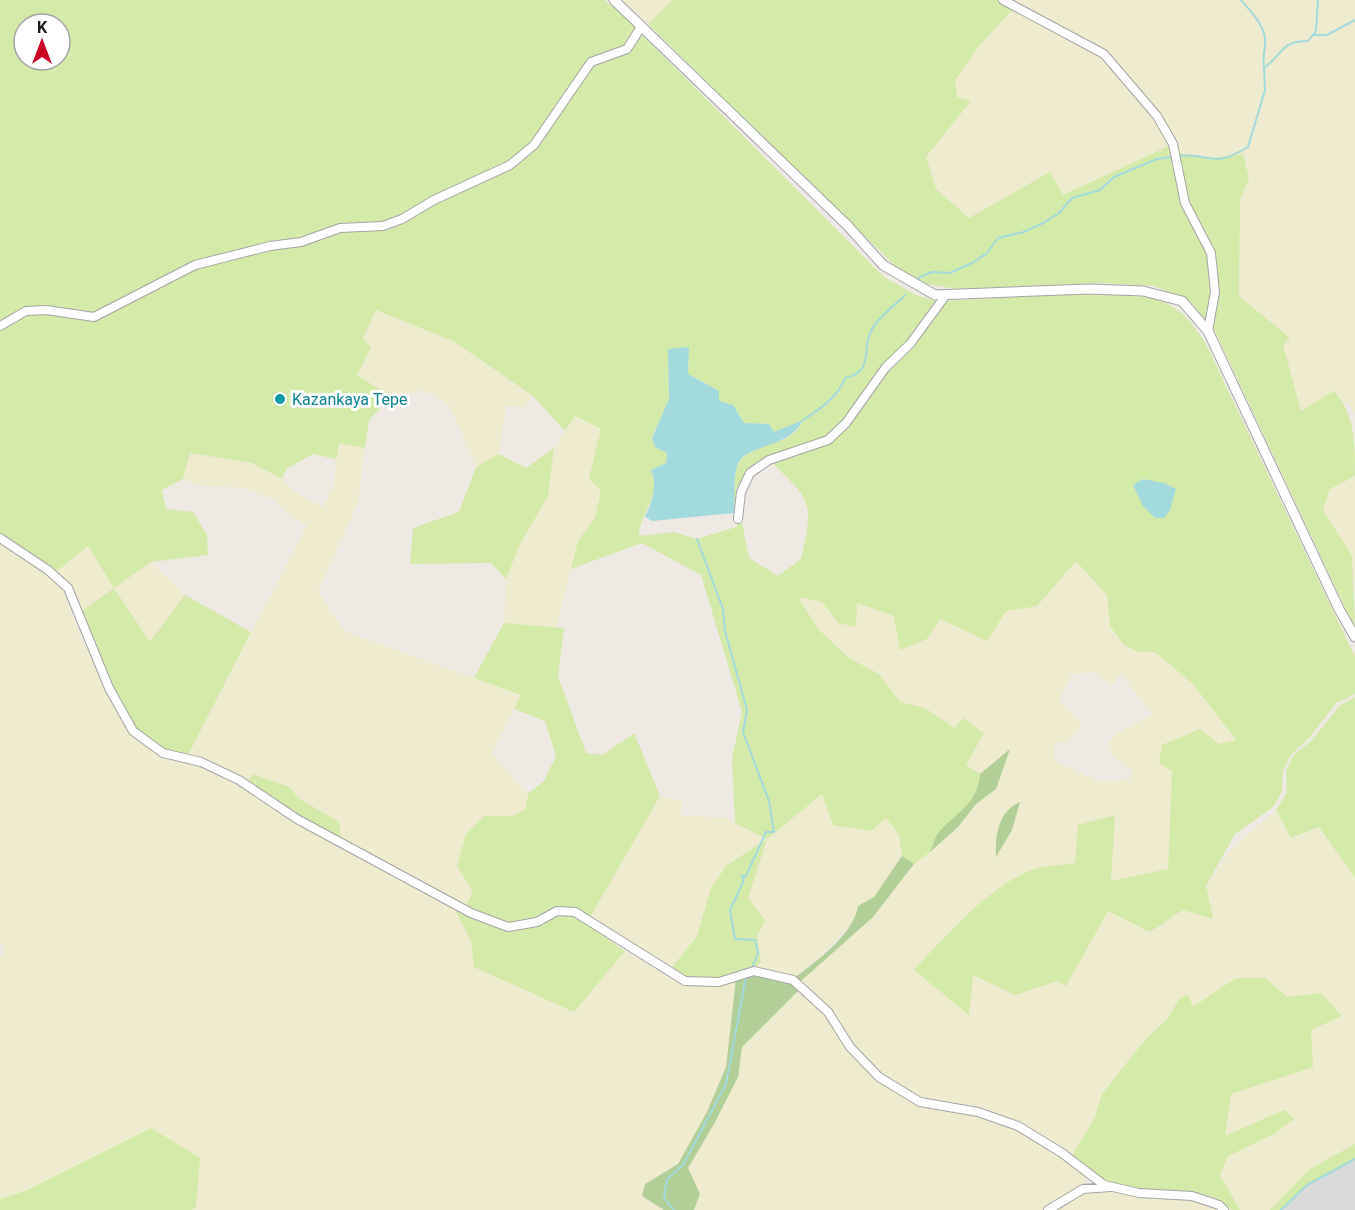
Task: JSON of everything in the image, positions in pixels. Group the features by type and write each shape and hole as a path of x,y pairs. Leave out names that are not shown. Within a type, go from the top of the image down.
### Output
{"street":[{"path":"614,0 847,225 883,265 935,295 1089,289 1143,291 1182,301 1208,331 1339,609 1355,638"},
{"path":"1003,0 1104,54 1157,116 1173,144 1185,202 1211,253 1215,292 1208,331"},
{"path":"0,326 26,311 46,310 94,317 142,295 195,265 270,246 301,242 340,228 383,225 402,219 434,200 510,165 534,145 591,62 627,49 641,27"},
{"path":"738,519 741,492 750,473 769,460 828,440 846,423 886,367 910,344 945,295"},
{"path":"0,538 48,570 68,588 109,688 133,730 163,753 201,762 239,780 297,819 351,849 471,913 508,927 537,922 557,911 574,912 685,981 719,982 754,971 793,980 828,1012 850,1047 879,1077 920,1102 978,1112 1018,1126 1062,1153 1104,1185 1139,1194 1192,1196 1220,1205 1224,1210"},
{"path":"1048,1210 1083,1189 1111,1186"}],"shaded area":[{"path":"623,0 672,0 648,24"},
{"path":"1010,0 1355,0 1355,414 1348,402 1301,411 1283,345 1290,338 1239,296 1240,201 1249,178 1243,155 1215,158 1177,153 1175,144 1106,51"},
{"path":"1014,8 1103,56 1155,117 1171,145 1063,195 1050,172 969,218 936,189 926,157 971,101 957,97 955,80 980,45"},
{"path":"376,310 453,341 532,395 525,407 506,406 499,454 476,467 449,405 424,390 391,397 357,376 371,348 363,338"},
{"path":"575,416 602,429 589,478 601,491 595,518 578,541 556,627 504,623 506,579 519,546 548,496 554,448"},
{"path":"338,443 365,448 358,503 318,592 344,631 521,695 492,754 528,794 526,809 512,816 484,816 458,866 473,892 466,905 342,841 339,822 298,798 290,787 251,774 248,782 187,757 307,525 290,516 275,500 245,488 197,485 183,479 190,453 252,463 282,479 298,494 323,507 334,484"},
{"path":"1355,476 1355,584 1352,556 1323,511 1330,489"},
{"path":"0,544 45,573 64,591 79,634 129,732 161,758 199,767 236,784 336,846 454,908 471,941 573,1012 625,951 685,985 720,986 736,979 726,1067 707,1112 678,1164 645,1184 642,1197 664,1210 192,1210 196,1207 25,1191 0,1199 0,956 5,953 0,940"},
{"path":"88,546 151,562 185,595 150,643 114,588 82,611 72,585 57,571"},
{"path":"1076,561 1107,595 1110,625 1138,652 1155,652 1193,684 1236,740 1219,744 1172,771 1168,869 1111,881 1115,815 1078,825 1075,863 1038,868 1005,885 959,923 915,970 969,1014 973,975 1015,995 1057,981 1108,911 1150,932 1183,910 1212,918 1206,886 1234,846 1276,810 1291,838 1319,827 1355,878 1355,1144 1310,1169 1270,1210 1240,1210 1220,1175 1228,1155 1274,1134 1284,1110 1225,1137 1231,1093 1312,1067 1311,1030 1321,993 1192,1007 1179,999 1168,1018 1144,1041 1102,1094 1094,1119 1072,1155 1034,1130 1003,1115 973,1105 924,1098 882,1073 854,1045 832,1011 801,981 873,917 914,864 958,827 976,804 996,789 1009,750 980,774 965,765 984,734 962,719 955,728 925,708 900,702 879,674 849,658 818,629 797,597 822,602 857,603 894,616 927,639 940,619 1037,606","holes":["1094,671 1111,686 1122,673 1128,684 1153,714 1115,734 1108,744 1112,756 1132,770 1129,780 1098,781 1055,761 1054,743 1069,742 1082,723 1059,700 1072,675"]},
{"path":"823,793 886,818 899,835 902,856 874,897 858,906 856,918 825,952 794,978 755,968 761,962 757,936 764,920 748,898 766,840 727,865 711,888 698,936 670,970 590,917 660,796 683,802 680,815 726,818 767,839"},
{"path":"799,990 828,1017 879,1077 920,1102 978,1112 1018,1126 1062,1153 1086,1175 1083,1189 1048,1210 694,1210 700,1194 688,1169 738,1077 742,1047"},
{"path":"1355,1159 1355,1210 1281,1210 1307,1185"},
{"path":"1112,1190 1190,1199 1220,1210 1054,1210 1084,1192"}],"green space":[{"path":"0,0 605,0 636,28 625,47 587,60 532,142 505,165 432,197 402,216 383,221 342,224 292,241 223,256 94,313 46,306 23,308 0,321"},
{"path":"672,0 999,0 1014,8 980,45 955,80 957,97 971,101 926,157 936,189 969,218 1050,172 1063,195 1171,145 1181,206 1209,254 1212,292 1206,321 1190,301 1154,286 1099,283 956,289 922,283 894,265 648,24"},
{"path":"641,34 884,277 916,295 935,301 906,342 873,377 849,416 835,432 811,446 756,465 747,475 741,490 738,513 734,513 734,482 736,470 743,457 788,437 803,421 774,432 769,424 744,423 733,405 719,402 719,391 688,374 689,348 668,349 669,399 652,438 655,447 667,453 666,463 651,470 654,488 639,536 674,532 697,539 736,527 741,518 749,558 778,576 801,559 808,525 808,513 802,495 770,461 829,442 849,424 889,368 914,345 946,301 1061,295 1126,296 1151,299 1168,304 1180,312 1206,344 1355,657 1355,694 1336,703 1310,737 1290,756 1283,771 1282,792 1273,807 1235,834 1206,886 1213,919 1183,910 1150,932 1108,911 1066,986 1057,981 1015,995 973,975 969,1015 914,970 956,926 987,897 1021,875 1047,866 1075,863 1078,825 1115,815 1111,881 1168,869 1172,771 1159,763 1162,745 1200,729 1219,744 1236,740 1193,684 1155,652 1138,652 1124,645 1110,626 1107,595 1076,561 1037,606 1006,611 987,641 940,619 927,639 900,650 894,616 857,603 856,627 838,623 822,602 798,597 818,629 849,658 879,674 900,702 925,708 955,728 963,718 984,733 966,765 980,774 979,791 954,821 939,832 930,852 914,864 902,856 899,835 886,818 871,831 833,825 822,794 767,839 735,823 732,758 742,712 701,575 642,543 571,569 578,541 595,518 601,491 589,478 601,429 575,416 565,431 532,395 453,341 376,310 363,338 371,348 357,375 391,397 369,420 365,448 339,443 336,459 313,454 286,469 282,479 252,463 190,453 183,479 162,490 166,509 193,512 207,535 208,555 151,562 114,588 88,546 57,571 0,535 0,330 26,314 47,313 96,320 197,268 270,249 306,244 344,231 389,230 409,221 436,202 514,168 542,141 593,65 630,52"},
{"path":"1177,153 1215,158 1243,154 1249,178 1240,201 1239,296 1290,338 1283,345 1301,411 1334,391 1350,419 1354,440 1355,476 1330,489 1323,510 1352,556 1355,629 1212,325 1217,292 1215,253 1188,201"},
{"path":"554,448 548,496 519,546 506,579 491,563 410,564 413,528 459,512 476,467 499,454 526,468"},
{"path":"114,588 150,642 185,595 251,632 187,757 159,747 135,729 119,705 103,672 82,611"},
{"path":"504,623 564,628 558,676 586,753 603,755 634,733 660,796 590,917 577,910 558,908 523,921 505,923 466,905 473,892 457,866 466,834 484,816 512,816 526,809 528,794 544,781 556,756 545,721 514,709 521,695 474,678"},
{"path":"1355,697 1355,878 1319,827 1291,838 1276,810 1287,792 1286,771 1293,756 1314,738 1339,706"},
{"path":"1010,749 996,789 976,804 958,827 930,852 938,833 971,800 980,774"},
{"path":"252,774 290,787 298,798 339,822 342,841 296,815 248,782"},
{"path":"1020,802 1012,830 996,857 997,833 1002,818 1007,811"},
{"path":"767,839 748,898 765,920 757,936 761,962 746,972 726,978 705,980 680,977 670,970 697,936 711,888 727,865"},
{"path":"902,856 914,864 873,917 801,981 794,978 842,937 855,917 858,906 874,897"},
{"path":"454,908 507,930 538,927 557,915 573,915 625,951 574,1012 474,967 471,941"},
{"path":"755,974 791,983 799,990 742,1047 738,1077 688,1168 700,1194 694,1210 664,1210 642,1196 645,1184 678,1164 707,1112 726,1067 736,979"},
{"path":"1236,978 1265,978 1287,997 1321,993 1342,1016 1311,1030 1313,1067 1231,1094 1225,1136 1284,1110 1294,1119 1274,1134 1228,1156 1220,1175 1240,1210 1231,1210 1221,1201 1208,1195 1175,1190 1124,1187 1100,1178 1085,1167 1072,1155 1094,1119 1102,1094 1144,1041 1168,1018 1179,999 1188,995 1193,1007"},
{"path":"151,1128 200,1158 196,1207 192,1210 0,1210 0,1199 25,1191"},
{"path":"1355,1144 1355,1159 1307,1185 1281,1210 1270,1210 1310,1169"}],"water":[{"path":"689,347 688,374 719,391 719,401 733,405 744,423 769,424 774,432 803,420 787,437 748,453 741,459 735,478 734,513 652,521 645,517 654,488 651,470 666,463 667,453 655,447 652,438 669,399 668,349"},
{"path":"1143,479 1164,483 1176,489 1170,510 1164,518 1155,518 1143,506 1133,485"}],"waterway":[{"path":"1241,0 1256,18 1264,33 1264,68"},
{"path":"1178,156 1226,158 1248,147 1265,90 1264,68 1287,46 1308,41 1316,31 1318,0"},
{"path":"1314,35 1327,35 1355,20"},
{"path":"918,278 932,272 950,273 974,262 987,253 998,238 1024,232 1045,222 1059,213 1072,198 1100,190 1114,177 1157,159 1172,157"},
{"path":"803,420 833,397 845,378 860,370 864,365 872,329 905,295"},
{"path":"697,539 723,609 725,631 747,710 743,732 769,801 774,832 766,832 746,876 742,876 744,880 730,910 735,939 755,940 758,953 752,968"},
{"path":"674,1210 664,1198 667,1179 683,1165 726,1084 746,976"},
{"path":"1281,1210 1307,1185 1355,1159"}],"place":[{"name":"Kazankaya Tepe","path":"280,399"}]}
